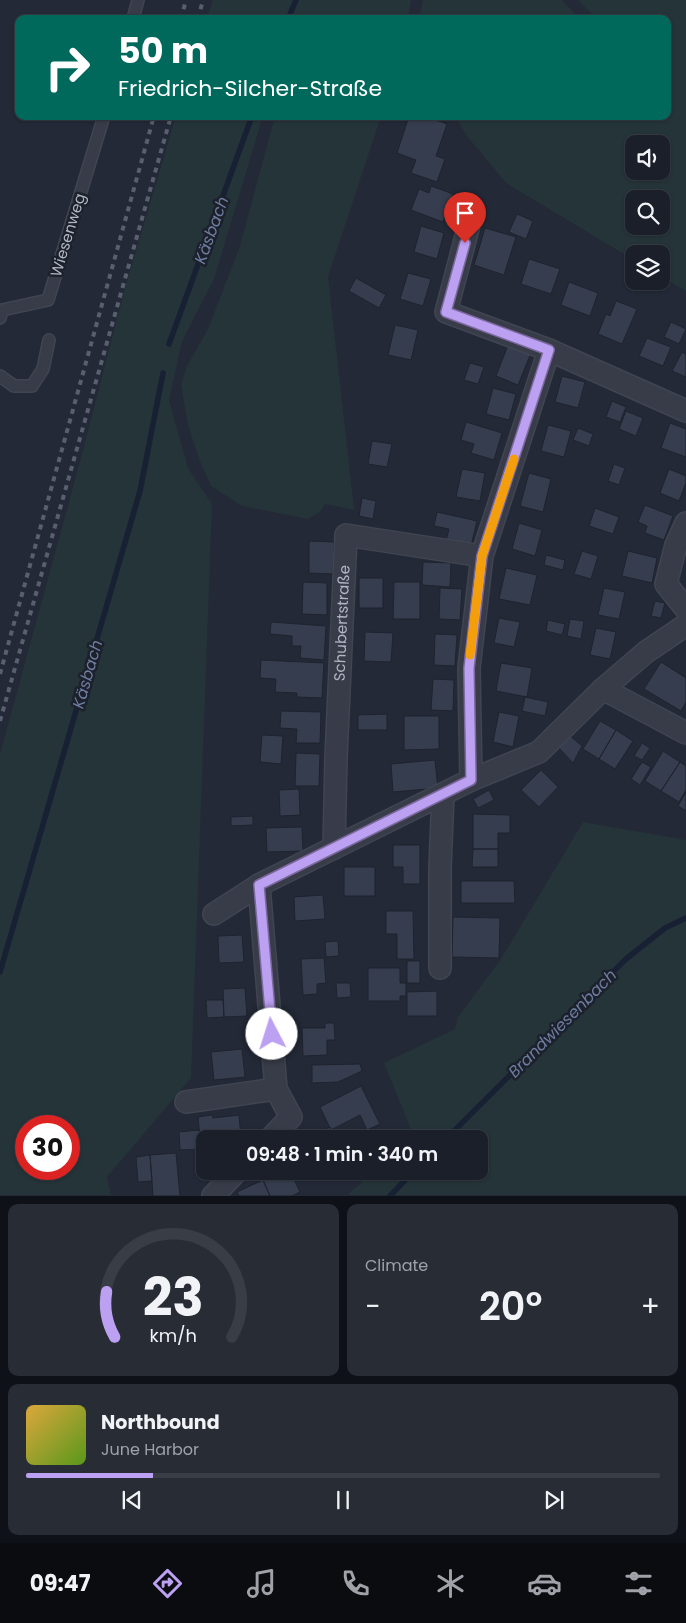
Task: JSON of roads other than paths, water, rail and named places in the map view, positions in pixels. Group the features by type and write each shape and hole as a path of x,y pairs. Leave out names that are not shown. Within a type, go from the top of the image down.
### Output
{"street":[{"path":"469,226 446,312 549,350 686,411"},
{"path":"471,780 469,668 482,556 549,350"},
{"path":"686,523 676,545 666,584 686,608"},
{"name":"Schubertstraße","path":"334,848 346,535 482,556"},
{"path":"214,914 259,885 471,780 539,752 603,689 646,652 686,625"},
{"path":"603,689 686,733"},
{"path":"440,968 440,868 443,795"},
{"path":"259,885 276,1089 292,1117 279,1130"},
{"path":"186,1102 276,1089"},
{"path":"213,1196 228,1180"}],"lane":[{"path":"134,15 138,0"},
{"name":"Wiesenweg","path":"0,318 2,310 48,300 103,120"},
{"path":"0,376 14,386 32,386 43,369 49,340"}],"waterway":[{"name":"Käsbach","path":"290,15 296,0"},
{"name":"Käsbach","path":"169,344 251,120"},
{"name":"Käsbach","path":"0,972 140,491 163,373"},
{"name":"Brandwiesenbach","path":"455,1130 626,959 665,928 686,918"},
{"name":"Brandwiesenbach","path":"390,1196 405,1180"}],"railway":[{"path":"182,15 186,0"},
{"path":"199,15 203,0"},
{"path":"0,674 153,120"},
{"path":"0,721 170,120"}]}
